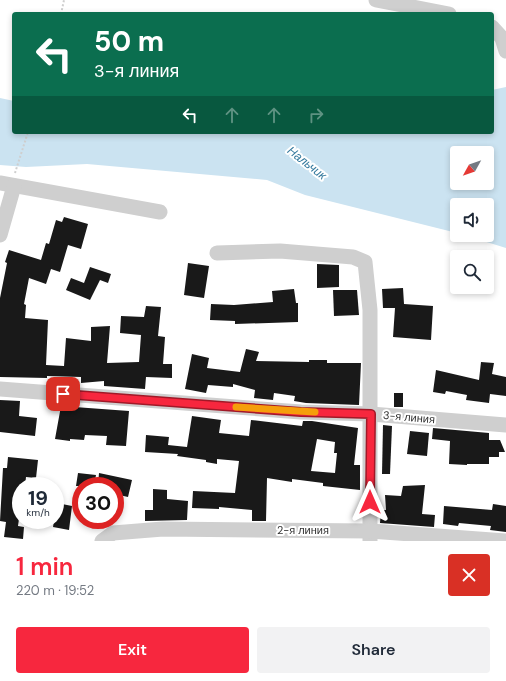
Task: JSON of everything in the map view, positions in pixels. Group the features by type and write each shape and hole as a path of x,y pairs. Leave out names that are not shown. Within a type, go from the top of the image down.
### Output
{"street":[{"path":"376,0 439,12"},
{"path":"494,29 502,38 506,51"},
{"path":"0,235 7,184 160,212"},
{"path":"217,253 280,251 354,257 365,262 370,310 370,536"},
{"name":"3-я линия","path":"0,389 301,412 371,414 506,425"},
{"name":"2-я линия","path":"102,541 113,533 163,529 506,541"}],"path":[{"path":"61,12 64,0"},
{"path":"7,184 14,176 27,134"}],"water":[{"name":"Нальчик","path":"506,87 506,248 487,242 494,242 494,198 450,198 450,231 305,195 267,180 87,164 26,167 0,165 0,98 12,101 12,134 494,134 494,90"}],"building":[{"path":"64,217 88,224 81,249 68,245 60,272 51,269 46,284 29,278 24,304 26,305 25,318 48,320 46,365 64,366 66,338 91,341 91,327 110,326 107,363 139,362 141,335 120,333 121,316 144,317 146,306 161,307 158,336 165,337 163,364 172,364 172,378 146,377 145,389 104,386 104,381 81,383 81,377 0,377 0,298 7,263 5,262 9,250 41,260 46,243 49,244 56,220 62,222"},
{"path":"188,263 209,266 204,298 184,295"},
{"path":"317,264 339,265 339,287 317,288"},
{"path":"90,267 111,274 108,283 100,280 90,300 66,290 71,278 84,283"},
{"path":"403,288 404,304 433,306 431,340 393,337 395,308 383,308 382,289"},
{"path":"294,289 296,303 298,303 298,322 235,324 235,321 210,320 211,304 234,305 273,302 272,291"},
{"path":"333,290 357,290 359,315 334,316"},
{"path":"246,349 259,352 256,361 309,362 309,360 327,360 327,363 361,363 359,405 306,403 294,401 295,396 274,393 273,400 254,398 255,390 233,384 233,387 208,385 206,393 185,389 192,354 209,358 207,368 240,372"},
{"path":"481,362 494,363 492,374 506,377 506,396 490,394 489,403 466,400 467,395 446,391 445,394 433,392 436,370 479,380"},
{"path":"394,393 403,393 403,407 394,407"},
{"path":"0,400 20,401 19,416 37,418 35,436 0,432"},
{"path":"61,406 129,411 126,446 106,445 107,436 85,435 84,440 70,439 70,441 55,439"},
{"path":"192,416 221,420 219,433 249,436 251,420 302,426 303,421 312,421 358,428 354,465 360,465 360,490 323,486 323,483 292,479 292,482 267,478 266,521 252,521 252,510 219,507 219,509 192,508 193,491 235,493 239,461 217,459 217,464 206,462 206,460 177,456 178,454 145,452 146,435 169,437 168,445 187,447","holes":["317,439 335,442 334,453 337,453 335,473 311,471"]},
{"path":"383,425 392,426 390,474 382,474"},
{"path":"433,428 489,433 489,440 500,440 505,452 499,452 499,457 489,457 489,464 449,464 450,441 432,439"},
{"path":"410,431 429,433 427,456 407,454"},
{"path":"8,457 38,460 36,477 12,477 12,529 24,529 23,539 4,537 6,522 0,521 3,468 7,468"},
{"path":"78,473 96,475 96,477 77,477"},
{"path":"99,473 118,477 99,477"},
{"path":"124,478 132,480 128,497 124,496"},
{"path":"425,485 422,514 435,515 434,527 380,523 381,510 386,510 385,495 401,496 403,486"},
{"path":"153,489 167,490 167,499 188,501 187,520 145,521 145,510 153,510"},
{"path":"64,504 72,506 69,530 64,529"},
{"path":"493,504 506,506 506,532 490,530 491,526 459,523 458,526 443,524 444,506 492,510"}],"slow traffic":[{"path":"236,407 315,412"}],"route":[{"path":"63,394 301,412 371,414 370,502"}]}
